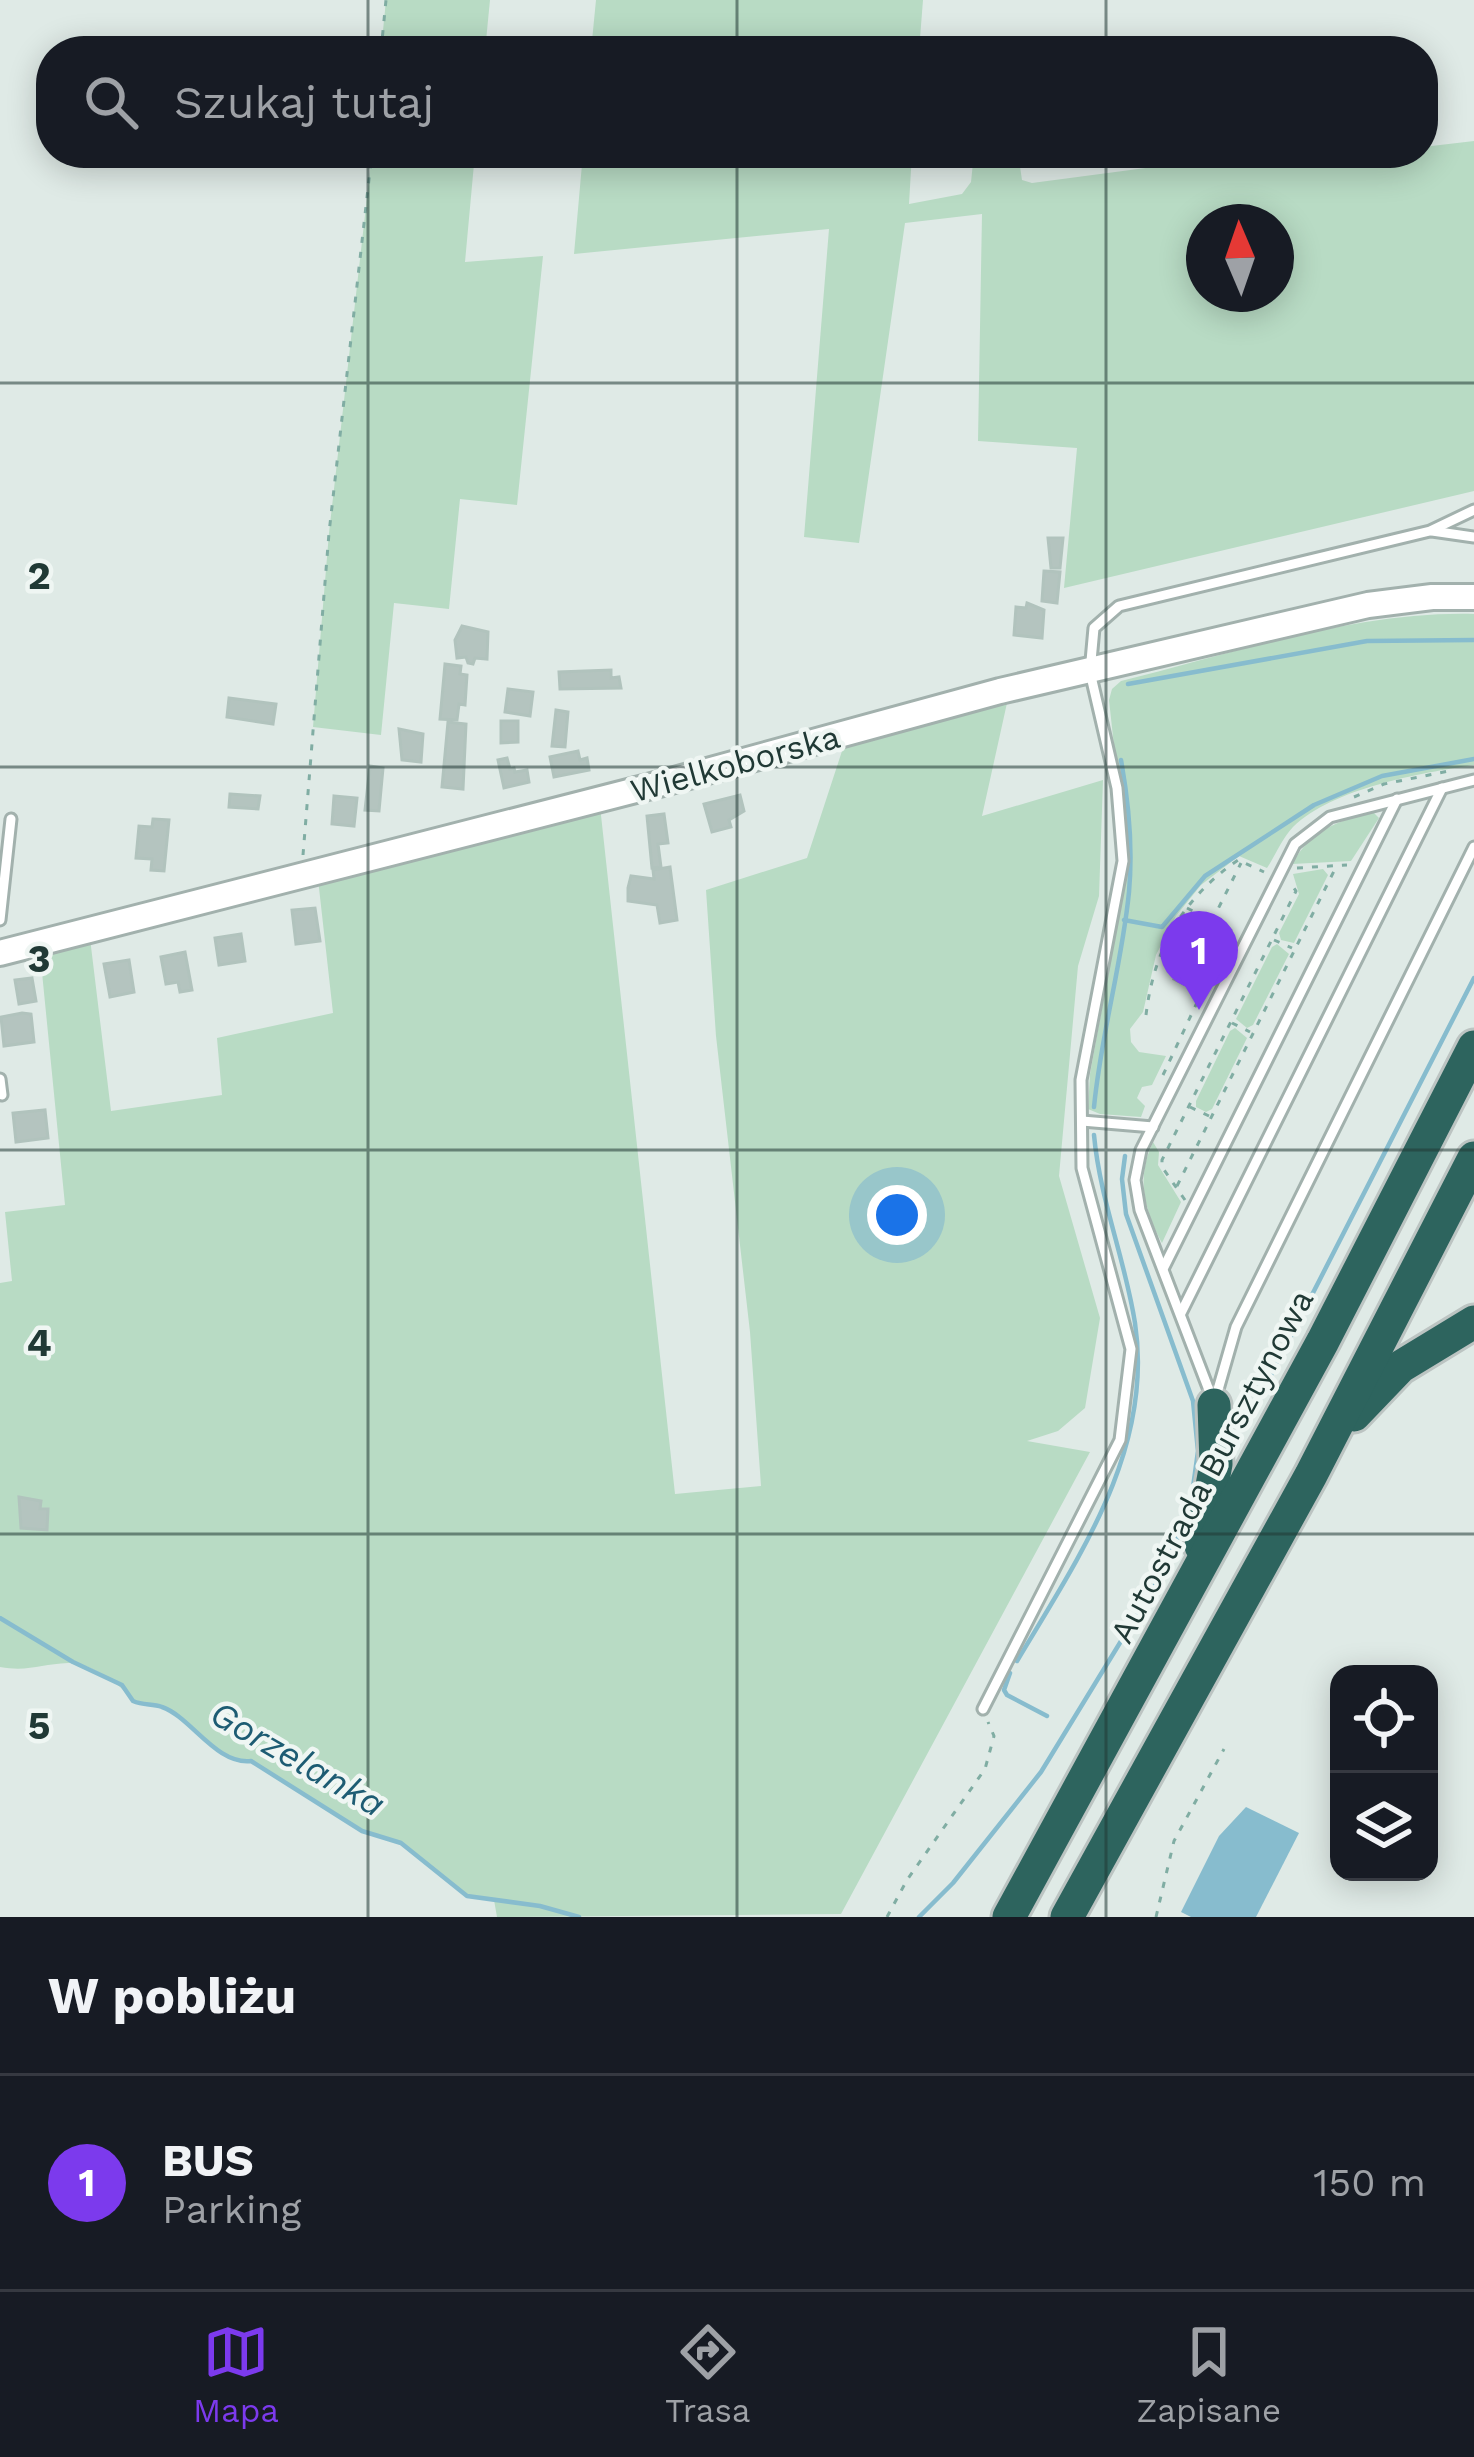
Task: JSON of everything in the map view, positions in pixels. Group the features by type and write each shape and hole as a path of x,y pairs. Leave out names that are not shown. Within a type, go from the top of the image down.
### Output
{"highway":[{"name":"Autostrada Bursztynowa","path":"1010,1917 1192,1586 1474,1048"},
{"path":"1067,1917 1311,1475 1474,1158"},
{"path":"1311,1475 1354,1415 1388,1378 1474,1322"},
{"path":"1192,1586 1216,1464 1214,1405"}],"street":[{"name":"Wielkoborska","path":"0,952 1000,691 1368,604 1474,597"}],"lane":[{"path":"983,1709 1120,1440 1131,1349 1082,1168 1081,1080 1123,861 1117,788 1090,672 1094,628 1119,606 1430,531 1474,510"},
{"path":"1430,531 1474,537"},
{"path":"1214,1405 1136,1194 1137,1163 1295,844 1330,817 1474,780"},
{"path":"1181,1313 1442,788"},
{"path":"1163,1268 1397,800"},
{"path":"0,920 11,819"},
{"path":"1214,1405 1236,1327 1474,847"},
{"path":"0,1079 2,1095"},
{"path":"1082,1120 1153,1126"}],"path":[{"path":"382,36 386,0"},
{"path":"302,875 329,533 370,168"},
{"path":"1146,1015 1160,951 1185,907 1238,860 1266,872"},
{"path":"1213,921 1242,861"},
{"path":"1293,868 1353,865"},
{"path":"1176,1188 1337,866"},
{"path":"1186,1201 1161,1163 1296,891 1288,879"},
{"path":"1185,907 1234,932"},
{"path":"1272,939 1295,950"},
{"path":"1230,1023 1253,1034"},
{"path":"1189,1106 1212,1118"},
{"path":"887,1917 907,1880 985,1769 994,1736 983,1709"},
{"path":"1156,1917 1174,1840 1224,1749"}],"green space":[{"path":"386,0 490,0 486,36 382,36"},
{"path":"596,0 923,0 920,36 592,36"},
{"path":"1474,141 1474,491 1064,588 1077,448 978,441 982,214 905,223 859,543 804,537 829,229 574,254 582,168 911,168 909,204 962,194 971,182 972,168 1020,168 1022,180 1032,183 1146,168 1438,168 1438,145"},
{"path":"370,168 474,168 465,262 543,256 517,505 460,499 449,609 394,603 381,735 313,727 329,533"},
{"path":"1474,614 1474,765 1379,784 1331,802 1293,827 1267,868 1239,856 1201,885 1176,916 1156,955 1143,1012 1130,1029 1131,1042 1139,1052 1166,1056 1152,1085 1142,1087 1137,1098 1145,1106 1141,1117 1088,1109 1126,856 1109,700 1112,689 1121,681 1340,626"},
{"path":"1007,703 982,816 1103,780 1099,896 1078,966 1059,1176 1100,1318 1085,1408 1058,1431 1027,1441 1090,1452 841,1914 497,1917 494,1900 467,1896 401,1843 362,1831 252,1761 227,1756 173,1712 133,1701 95,1670 68,1663 0,1667 0,1283 12,1281 5,1212 65,1205 39,942 89,930 111,1111 222,1095 217,1038 333,1013 318,879 600,806 675,1494 761,1486 706,890 807,858 843,748"},
{"path":"1373,812 1379,818 1351,861 1292,864 1326,829"},
{"path":"1323,869 1328,875 1294,943 1281,940 1279,933 1299,894 1293,874"},
{"path":"1277,944 1289,954 1253,1025 1247,1028 1236,1019"},
{"path":"1235,1028 1247,1038 1212,1109 1206,1112 1196,1107 1196,1101"},
{"path":"1153,1142 1159,1152 1158,1165 1181,1202 1162,1243 1144,1193"}],"water":[{"path":"1246,1807 1299,1833 1256,1917 1191,1917 1181,1912 1219,1836"}],"building":[{"path":"1048,538 1063,538 1060,568 1051,568"},
{"path":"1044,571 1060,572 1057,603 1042,601"},
{"path":"1027,603 1044,610 1042,638 1014,635 1016,607 1026,608"},
{"path":"462,626 488,632 487,659 475,658 473,664 466,657 457,658 455,640"},
{"path":"445,664 461,666 460,674 467,675 465,705 459,704 457,720 440,719"},
{"path":"611,670 611,678 619,677 621,688 560,689 559,672"},
{"path":"508,689 533,692 530,716 505,712"},
{"path":"229,698 276,704 273,724 227,717"},
{"path":"556,710 568,712 565,747 552,746"},
{"path":"501,721 518,721 518,742 501,743"},
{"path":"448,722 466,724 463,789 442,787"},
{"path":"399,729 423,734 421,762 402,760"},
{"path":"578,751 580,760 587,758 589,770 554,777 550,757"},
{"path":"507,758 515,772 527,770 529,782 504,788 498,760"},
{"path":"370,766 383,768 379,811 365,810"},
{"path":"230,794 260,796 258,809 229,807"},
{"path":"740,795 744,811 729,820 731,827 712,832 704,804"},
{"path":"334,796 357,798 354,826 332,824"},
{"path":"664,814 668,843 658,844 661,867 652,868 647,816"},
{"path":"153,819 169,820 164,871 151,870 152,859 136,858 139,826 152,827"},
{"path":"670,867 677,920 660,923 657,905 628,901 628,888 631,876 654,879 653,870"},
{"path":"315,908 320,941 296,944 292,910"},
{"path":"241,934 245,961 219,965 215,938"},
{"path":"1186,941 1207,951 1194,989 1174,979 1184,960 1178,957"},
{"path":"185,952 192,990 180,992 178,982 166,984 161,957"},
{"path":"129,960 134,992 110,997 104,964"},
{"path":"32,978 36,1001 19,1004 15,980"},
{"path":"31,1014 34,1042 4,1046 1,1017"},
{"path":"45,1110 48,1138 16,1142 13,1113"},
{"path":"19,1497 41,1501 40,1509 48,1509 47,1530 21,1528"}],"waterway":[{"path":"1128,684 1367,641 1474,640"},
{"path":"1124,920 1162,927 1205,876 1314,805 1382,776 1474,759"},
{"path":"1094,1107 1129,892 1131,859 1121,760"},
{"path":"1230,1421 1246,1418 1271,1375 1474,978"},
{"path":"1017,1661 1087,1542 1122,1458 1133,1414 1138,1369 1135,1323 1094,1135"},
{"path":"919,1917 953,1883 1041,1772 1162,1574 1190,1509 1198,1451 1193,1401 1126,1214 1125,1156"},
{"name":"Gorzelanka","path":"0,1618 122,1685 133,1701 173,1712 226,1756 251,1761 362,1831 401,1843 467,1896 540,1906 579,1917"},
{"path":"1010,1673 1004,1690 1007,1695 1047,1716"}],"place":[{"name":"BUS","path":"1199,1010"}]}
